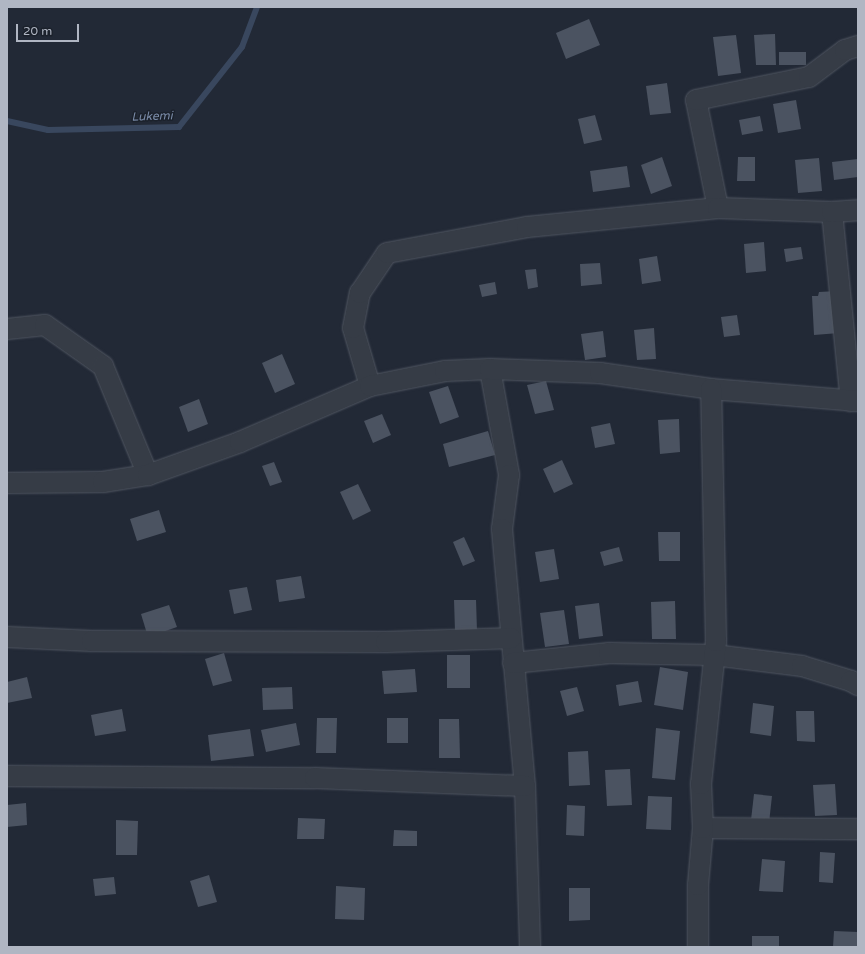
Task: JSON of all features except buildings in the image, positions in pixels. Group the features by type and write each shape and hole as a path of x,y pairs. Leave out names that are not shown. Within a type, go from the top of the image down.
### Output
{"street":[{"path":"718,208 696,100 809,77 845,50 858,46"},
{"path":"370,386 353,328 360,293 387,253 527,227 718,208 832,212 858,210"},
{"path":"7,483 103,482 148,475 240,442 370,386 444,371 490,369 600,373 711,389 855,401 832,212"},
{"path":"7,329 45,325 103,366 148,475"},
{"path":"490,369 509,475 502,529 524,786 530,947"},
{"path":"698,947 698,885 703,828 701,784 716,641 711,389"},
{"path":"7,637 92,641 378,642 511,638"},
{"path":"513,663 609,653 714,655 802,666 852,681 858,686"},
{"path":"7,776 315,778 524,786"},
{"path":"703,828 858,829"}],"waterway":[{"name":"Lukemi","path":"7,121 48,130 179,127 242,47 257,7"}]}
